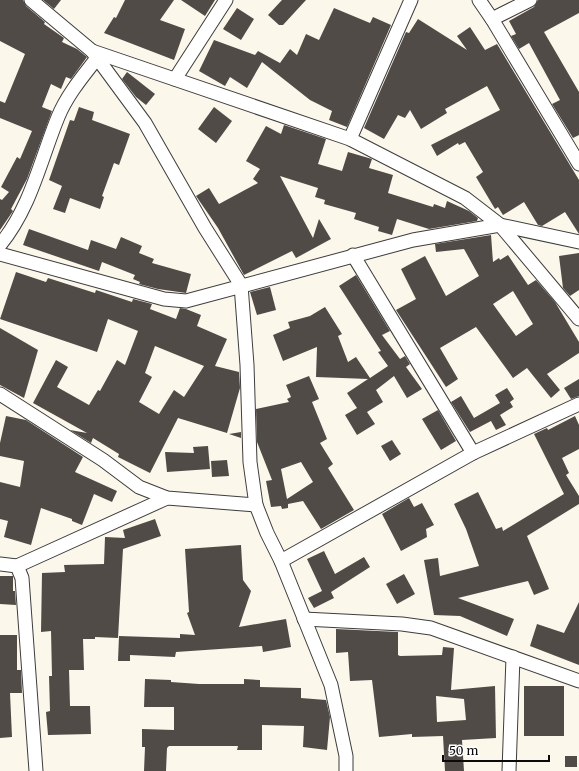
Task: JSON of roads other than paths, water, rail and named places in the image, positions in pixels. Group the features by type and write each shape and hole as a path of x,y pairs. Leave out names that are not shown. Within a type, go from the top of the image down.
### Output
{"street":[{"path":"31,0 95,54 145,123 205,228 241,285 247,365 250,462 256,505 266,533 281,561 331,685 346,756 346,771"},
{"path":"175,79 226,0"},
{"path":"350,139 411,0"},
{"path":"479,0 492,19 579,164"},
{"path":"492,19 530,0"},
{"path":"95,54 175,79 350,139 465,198 500,225 579,319"},
{"path":"0,245 14,228 29,199 59,115 95,54"},
{"path":"0,254 164,299 186,301 413,240 500,225 579,242"},
{"path":"353,255 473,453"},
{"path":"0,394 103,460 139,487 167,498 256,505"},
{"path":"281,561 473,453 579,404"},
{"path":"0,564 17,566 167,498"},
{"path":"17,566 22,578 36,771"},
{"path":"304,619 402,624 431,628 579,681"},
{"path":"509,771 514,658"}]}
